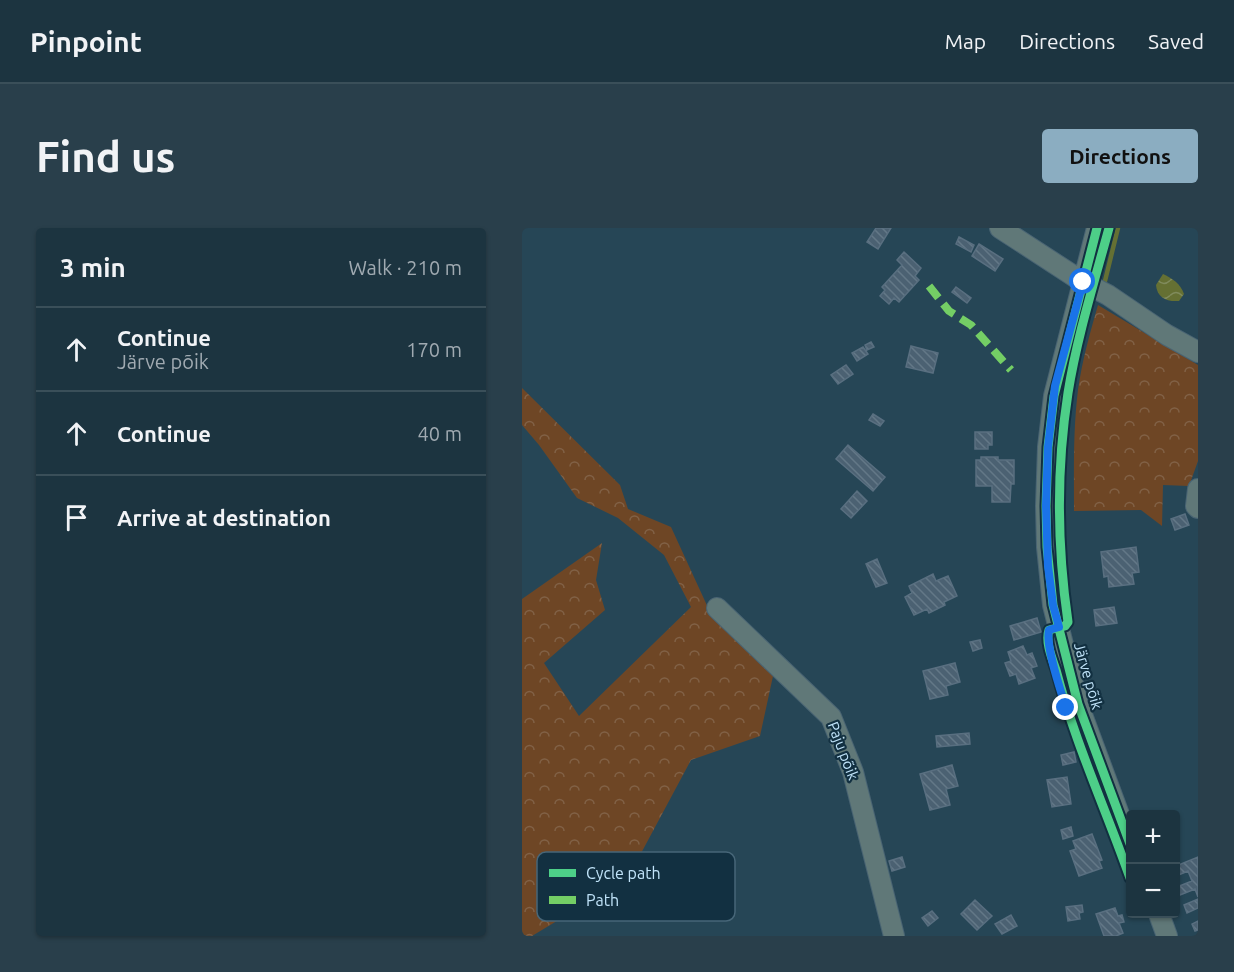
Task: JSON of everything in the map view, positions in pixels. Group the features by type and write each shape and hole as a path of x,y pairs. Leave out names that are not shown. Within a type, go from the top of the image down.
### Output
{"street":[{"path":"1000,228 1083,282 1108,295 1167,335 1198,352"},
{"name":"Järve põik","path":"1097,228 1054,396 1048,447 1046,506 1048,566 1053,605 1078,704 1126,831"},
{"path":"1198,489 1196,506 1198,508"},
{"name":"Paju põik","path":"717,608 831,717 853,772 894,936"},
{"path":"1160,918 1167,936"}],"green space":[{"path":"1098,305 1198,365 1198,461 1189,486 1163,485 1162,526 1141,510 1074,511 1076,405 1084,358"},
{"path":"522,388 620,485 628,509 671,527 710,612 773,676 760,736 691,760 642,852 537,852 537,921 557,921 532,936 522,936 522,599 602,543 596,580 605,610 544,663 579,716 691,607 664,555 618,518 577,498 522,425"}],"water":[{"path":"1163,274 1180,287 1184,294 1179,301 1166,300 1158,293 1156,285"}],"building":[{"path":"876,228 891,228 878,249 867,242"},
{"path":"959,237 974,245 971,252 956,244"},
{"path":"979,244 1003,259 995,271 972,256"},
{"path":"904,252 921,268 915,276 919,280 899,302 894,298 889,304 880,296 885,290 882,287 902,265 897,260"},
{"path":"956,287 971,298 967,303 952,292"},
{"path":"871,342 874,347 867,350 865,345"},
{"path":"911,346 938,353 933,373 906,367"},
{"path":"863,347 868,354 857,361 852,353"},
{"path":"846,365 853,374 838,384 831,375"},
{"path":"873,414 884,421 880,426 869,420"},
{"path":"975,432 992,432 992,445 988,445 988,449 975,449"},
{"path":"848,445 885,477 873,491 836,459"},
{"path":"981,457 1014,460 1014,484 1011,484 1010,502 992,502 992,486 976,486 976,460 981,460"},
{"path":"857,491 867,501 851,518 841,509"},
{"path":"1185,514 1189,525 1175,530 1171,519"},
{"path":"1136,547 1139,572 1132,573 1134,584 1109,587 1108,576 1104,577 1101,552"},
{"path":"877,559 887,583 876,587 866,564"},
{"path":"933,574 936,581 948,576 957,596 929,613 927,609 914,615 905,597 912,593 909,586"},
{"path":"1114,607 1117,623 1096,626 1094,610"},
{"path":"1037,618 1041,632 1014,640 1010,626"},
{"path":"980,640 982,648 973,651 970,642"},
{"path":"1023,646 1027,655 1032,653 1037,666 1031,668 1035,678 1019,684 1016,674 1010,676 1005,663 1011,661 1008,652"},
{"path":"955,663 960,682 946,686 948,695 930,699 923,671"},
{"path":"969,733 970,744 937,747 936,736"},
{"path":"1074,752 1076,762 1063,765 1061,755"},
{"path":"952,765 958,786 946,789 950,805 930,810 920,774"},
{"path":"1067,777 1071,804 1052,807 1047,780"},
{"path":"1071,827 1073,836 1063,839 1061,830"},
{"path":"1092,834 1102,860 1099,861 1102,868 1079,876 1070,851 1076,849 1073,841"},
{"path":"902,857 905,867 892,871 889,861"},
{"path":"1198,857 1198,897 1195,889 1180,895 1180,886 1192,881 1188,871 1180,874 1180,864"},
{"path":"1198,899 1198,908 1187,913 1184,905"},
{"path":"975,900 992,916 977,930 961,914"},
{"path":"1082,905 1083,912 1079,913 1080,919 1068,921 1066,907"},
{"path":"1115,908 1118,916 1122,915 1124,922 1119,923 1123,933 1116,936 1104,936 1096,914"},
{"path":"932,911 938,918 928,926 922,918"},
{"path":"1011,915 1017,926 1002,934 995,924"},
{"path":"1198,921 1198,930 1195,931 1192,924"}],"waterway":[{"path":"1105,281 1118,228"}],"marked path":[{"path":"929,286 949,311 971,325 1011,370"}],"cycle path":[{"path":"1097,228 1054,396 1048,447 1047,547 1053,605 1078,704 1126,833"},
{"path":"1109,228 1086,310 1068,393 1061,451 1059,508 1068,622 1065,626 1049,630 1048,645 1072,723 1126,867"}],"route":[{"path":"1066,708 1049,645 1048,633 1049,630 1059,627 1053,605 1048,566 1046,506 1048,447 1055,386 1083,282"}]}
